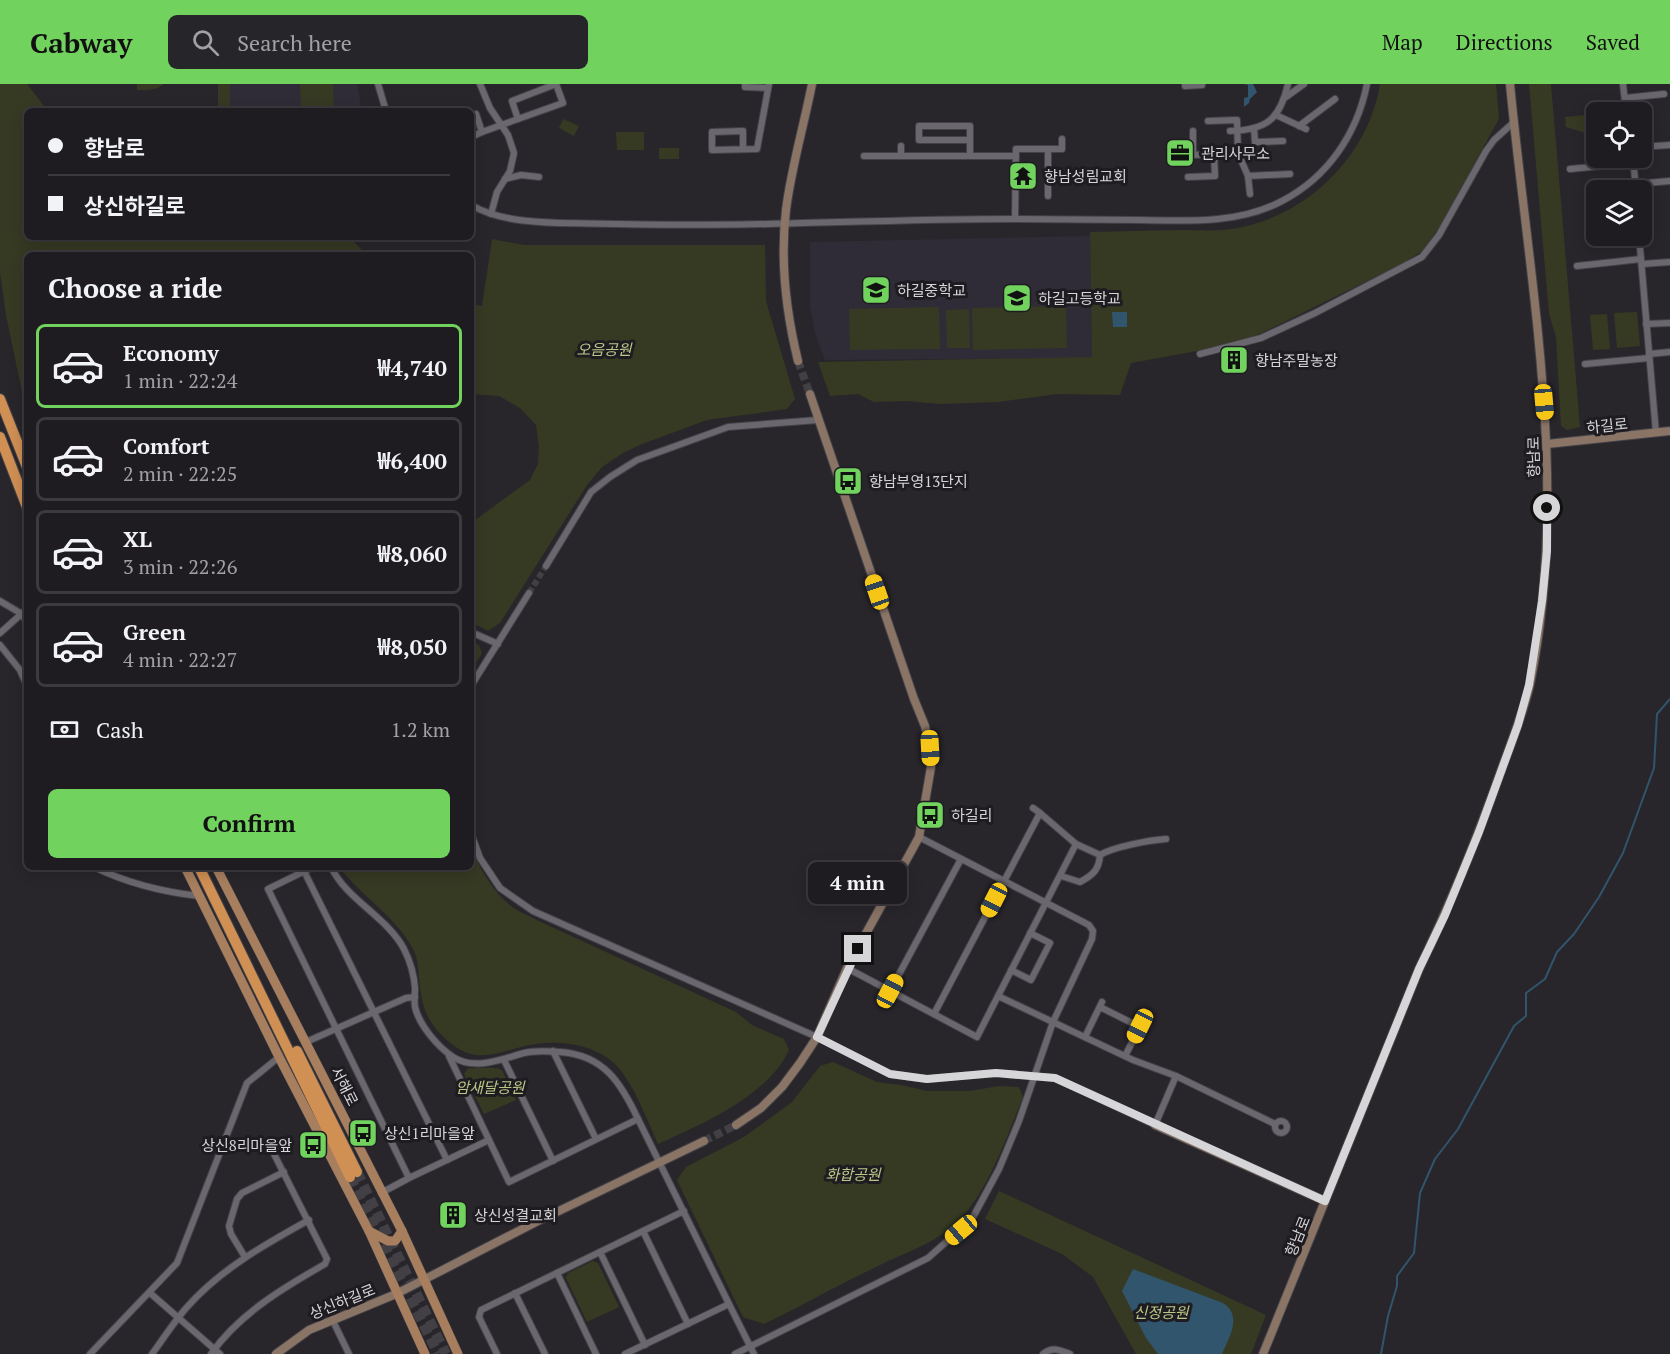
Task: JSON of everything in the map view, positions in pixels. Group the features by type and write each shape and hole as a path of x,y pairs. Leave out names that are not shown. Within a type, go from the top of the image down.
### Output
{"highway":[{"path":"0,399 24,459"},
{"path":"0,437 24,499"},
{"name":"서해로","path":"201,870 353,1174 206,870"}],"main road":[{"path":"186,870 369,1231 425,1354"},
{"name":"서해로","path":"218,870 402,1231 458,1354"},
{"path":"369,1231 395,1241 402,1231"}],"street":[{"path":"378,84 385,108"},
{"path":"480,84 490,108 508,135 514,153 510,171 497,192 491,214"},
{"path":"474,135 563,103 556,84 512,101 518,119"},
{"path":"743,149 743,131 712,132 712,150 757,149 768,86 745,87 746,84"},
{"path":"798,361 790,329 784,286 786,209 813,84"},
{"path":"1185,84 1185,86 1202,85"},
{"path":"1234,131 1254,128 1268,122 1276,115 1286,97 1288,84"},
{"path":"1286,97 1304,84"},
{"path":"474,206 491,214 525,221 559,223 786,223 1016,219 1206,220 1241,217 1282,202 1307,185 1330,164 1347,142 1357,120 1367,84"},
{"name":"향남로","path":"1263,1354 1419,969 1445,915 1479,832 1527,695 1542,601 1547,551 1547,444 1538,319 1510,84"},
{"path":"1623,84 1625,102"},
{"path":"1625,98 1664,94"},
{"path":"1299,126 1335,99"},
{"path":"474,115 476,114 483,132"},
{"path":"1276,115 1306,129"},
{"path":"1208,121 1237,120 1234,131 1238,153 1248,176 1250,194"},
{"path":"1200,354 1261,338 1315,313 1422,257 1439,235 1486,151 1494,140 1514,122"},
{"path":"970,140 919,140 920,126 970,126 970,140 970,156"},
{"path":"1254,128 1255,142 1283,141"},
{"path":"1192,131 1193,155 1238,153"},
{"path":"1016,219 1016,149 1062,148 1062,139"},
{"path":"1652,146 1670,145"},
{"path":"901,146 901,156"},
{"path":"1048,149 1048,196"},
{"path":"1188,177 1215,178 1214,154"},
{"path":"864,156 1016,156"},
{"path":"1569,169 1586,167"},
{"path":"1248,176 1290,174"},
{"path":"505,179 521,175 539,177"},
{"path":"1652,185 1670,182"},
{"path":"1640,246 1656,433"},
{"path":"1577,266 1670,262"},
{"path":"1646,324 1670,323"},
{"path":"1584,364 1670,352"},
{"path":"736,1125 761,1108 782,1087 817,1037 848,968 920,837 931,767 925,726 810,394"},
{"path":"546,566 591,492 609,477 637,460 728,427 818,420"},
{"name":"하길로","path":"1547,444 1670,431"},
{"path":"474,681 530,593"},
{"path":"0,601 24,612"},
{"path":"0,633 24,613"},
{"path":"474,633 498,644"},
{"path":"0,645 20,670 24,679"},
{"path":"1033,808 1076,844 1100,855"},
{"path":"934,1014 1040,813"},
{"path":"735,1354 928,1258 967,1225 977,1212 999,1169 1022,1114 1053,1022 1090,944 1093,934 1089,925 920,837"},
{"path":"1061,876 1080,882 1093,875 1099,865 1100,855 1110,848 1166,839"},
{"path":"474,841 480,858 500,888 533,911 817,1037 890,1074 927,1079 996,1073 1055,1078 1325,1201"},
{"path":"848,968 977,1037 1076,844"},
{"path":"890,991 961,859"},
{"path":"101,870 168,892 199,896"},
{"path":"333,870 342,883 403,947 413,971 415,1007 423,1023 447,1053 509,1182 638,1119"},
{"path":"409,1178 268,889 304,871 447,1160"},
{"path":"1011,970 1031,980 1050,943 1030,933"},
{"path":"998,996 1125,1056 1176,1076 1275,1124"},
{"path":"306,1042 374,1011 406,998 415,997"},
{"path":"1085,1037 1101,1005 1140,1026 1125,1056"},
{"path":"447,1053 455,1059 479,1064 504,1060 526,1053 553,1051 579,1054 603,1067 621,1086 754,1354"},
{"path":"553,1051 596,1139"},
{"path":"90,1354 177,1263 247,1083 279,1057"},
{"path":"504,1060 553,1161"},
{"path":"1155,1125 1176,1076"},
{"path":"381,1193 489,1140"},
{"name":"상신하길로","path":"276,1354 309,1330 396,1294 536,1222 704,1141"},
{"path":"150,1293 215,1352 242,1318 325,1264 327,1258 271,1148"},
{"path":"245,1257 231,1234 229,1226 237,1199 242,1193 284,1172"},
{"path":"497,1354 479,1313 483,1308 684,1211"},
{"path":"152,1354 188,1306 213,1282 245,1257 309,1220"},
{"path":"643,1231 688,1324"},
{"path":"600,1252 645,1345"},
{"path":"556,1273 596,1354"},
{"path":"515,1293 545,1354"},
{"path":"625,1354 729,1304"},
{"path":"332,1319 350,1354"},
{"path":"1043,1354 1048,1350 1056,1349 1070,1354"}],"shaded area":[{"path":"230,84 357,84 361,108 230,108"},
{"path":"1090,236 1092,358 825,360 815,333 810,306 810,242"}],"green space":[{"path":"0,84 27,84 46,108 24,108 24,240 352,240 364,252 24,252 24,402 6,315 0,272"},
{"path":"137,84 164,84 154,89 137,90"},
{"path":"218,84 230,84 230,108 218,108"},
{"path":"300,84 333,84 334,108 301,108"},
{"path":"1380,84 1496,84 1499,119 1438,229 1422,251 1402,264 1251,338 1131,363 1120,395 1058,394 998,402 940,404 907,401 874,402 858,394 830,396 818,362 1092,357 1090,232 1223,230 1251,225 1278,215 1303,201 1326,183 1345,162 1361,138 1373,112"},
{"path":"1529,84 1551,84 1580,427 1567,430 1561,426 1556,337 1549,314"},
{"path":"1586,115 1586,133 1566,127 1565,117"},
{"path":"563,119 579,126 574,136 559,128"},
{"path":"616,132 644,132 644,150 617,150"},
{"path":"659,148 679,148 679,159 659,159"},
{"name":"오음공원","path":"492,239 524,245 765,245 766,301 795,399 787,409 707,420 642,444 602,467 587,485 500,623 488,631 474,624 474,521 530,480 538,464 539,447 536,425 520,408 499,396 474,394 474,305 482,306"},
{"path":"1066,306 1067,348 973,350 972,308"},
{"path":"939,307 940,349 850,350 849,309"},
{"path":"969,309 970,348 947,348 946,310"},
{"path":"1637,312 1640,346 1617,348 1614,313"},
{"path":"1607,314 1610,349 1593,350 1590,315"},
{"path":"474,643 479,645 482,653 474,666"},
{"path":"474,853 487,879 498,893 522,913 736,1012 752,1025 784,1039 789,1050 766,1081 750,1095 713,1118 658,1144 640,1102 622,1072 606,1057 595,1051 572,1044 548,1043 481,1055 465,1052 446,1040 428,1017 422,999 416,958 407,939 389,917 341,870 474,870"},
{"name":"화합공원","path":"833,1062 877,1082 927,1091 970,1091 999,1086 1019,1087 1023,1097 1005,1143 982,1189 954,1225 932,1241 764,1324 743,1317 677,1180 686,1167 744,1137 792,1102 820,1066"},
{"name":"암새달공원","path":"468,1068 502,1070 516,1100 484,1114 464,1074"},
{"name":"신정공원","path":"999,1191 1266,1315 1251,1354 1136,1354 1093,1277 1062,1254 985,1219"},
{"path":"593,1261 598,1263 619,1307 587,1322 566,1278 568,1273"}],"water":[{"path":"1244,84 1253,84 1257,92 1244,107 1244,98 1248,97 1248,85"},
{"path":"1112,312 1127,312 1127,327 1113,327"},
{"path":"1133,1269 1223,1303 1229,1308 1233,1327 1222,1354 1158,1354 1146,1338 1122,1291"}],"waterway":[{"path":"1381,1354 1388,1316 1397,1286 1397,1276 1414,1253 1420,1193 1435,1159 1458,1129 1514,1026 1526,1016 1526,993 1545,979 1557,952 1574,934 1599,897 1623,853 1654,768 1657,714 1670,699"}],"tunnel":[{"path":"798,361 810,394"},
{"path":"529,593 546,566"},
{"path":"704,1141 736,1125"},
{"path":"357,1172 446,1354"},
{"path":"350,1177 438,1354"}],"place":[{"name":"관리사무소","path":"1180,153"},
{"name":"향남성림교회","path":"1023,176"},
{"name":"하길중학교","path":"876,290"},
{"name":"하길고등학교","path":"1017,298"},
{"name":"향남주말농장","path":"1234,360"},
{"name":"향남부영13단지","path":"848,481"},
{"name":"하길리","path":"930,815"},
{"name":"상신1리마을앞","path":"363,1133"},
{"name":"상신8리마을앞","path":"313,1145"},
{"name":"상신성결교회","path":"453,1215"}],"route":[{"path":"858,949 817,1037 890,1074 927,1079 996,1073 1055,1078 1325,1201 1419,969 1445,915 1479,832 1518,725 1529,685 1542,601 1547,551 1547,508"}]}
